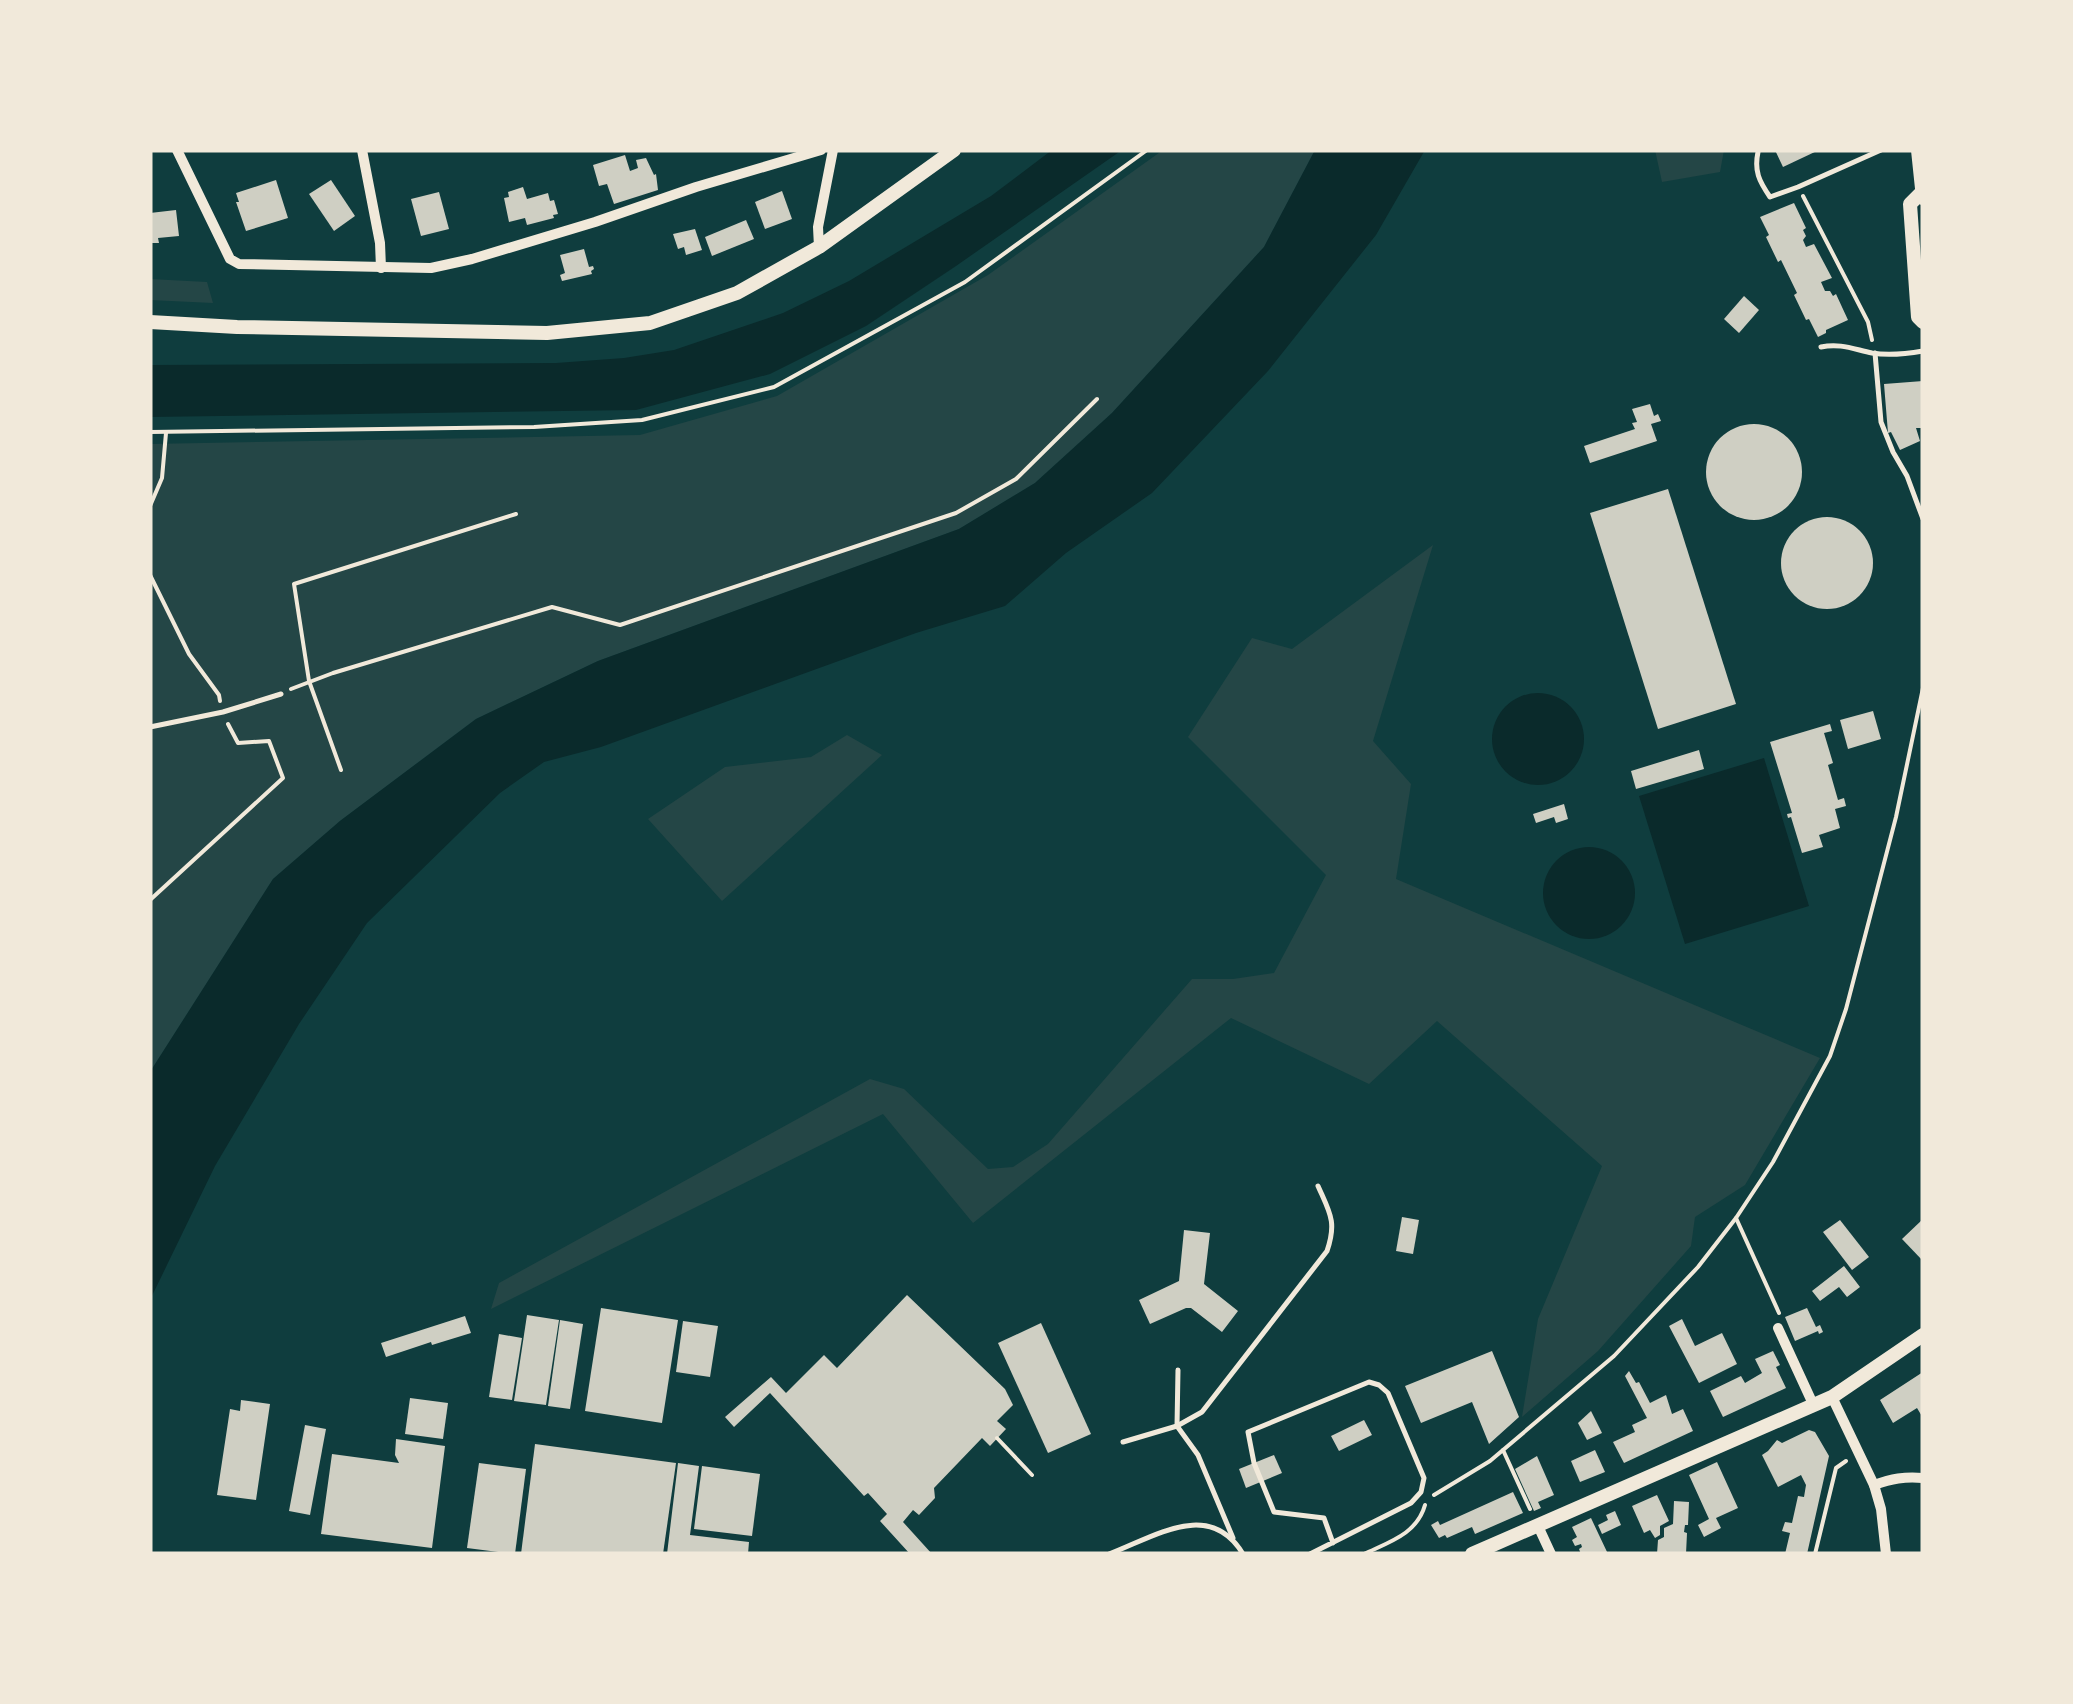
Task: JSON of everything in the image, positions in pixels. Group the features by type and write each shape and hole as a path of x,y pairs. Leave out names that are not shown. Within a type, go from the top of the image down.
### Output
{"main road":[{"path":"150,322 547,333 650,322 737,293 819,247 954,150"},
{"path":"1918,150 1922,196 1910,204 1918,318 1923,322"},
{"path":"1482,1552 1832,1396 1923,1335"}],"street":[{"path":"177,150 230,259 238,264 381,268 431,268 472,260 696,186 822,150"},
{"path":"362,150 381,268"},
{"path":"819,247 818,228 833,150"},
{"path":"1778,1328 1813,1404"},
{"path":"1832,1396 1874,1485 1886,1554"},
{"path":"1874,1485 1890,1479 1923,1478"},
{"path":"1538,1526 1550,1554"}],"lane":[{"path":"1758,152 1755,167 1770,197 1880,150"},
{"path":"1821,347 1842,344 1875,354 1923,351"},
{"path":"1875,354 1881,422 1923,519"},
{"path":"150,728 281,694"},
{"path":"1123,1442 1177,1426 1202,1412 1326,1251 1334,1220 1318,1186"},
{"path":"1178,1370 1177,1426 1198,1455 1243,1554"},
{"path":"1310,1554 1333,1543 1411,1503 1421,1492 1424,1478 1388,1393 1379,1384 1369,1382 1248,1432 1254,1463 1274,1512 1324,1518 1333,1543"},
{"path":"1109,1554 1184,1525 1216,1527 1234,1538"}],"path":[{"path":"150,432 534,427 642,420 774,387 964,282 1147,150"},
{"path":"1798,187 1868,322 1875,354"},
{"path":"281,694 310,681 552,607 620,624 956,512 1016,479 1097,399"},
{"path":"150,506 162,478 166,432"},
{"path":"341,770 310,681 294,584 516,514"},
{"path":"150,574 189,654 219,695 238,742 269,741 283,778 150,900"},
{"path":"1364,1554 1409,1532 1422,1518 1428,1498 1490,1461 1614,1356 1698,1267 1773,1162 1830,1056 1851,990 1896,817 1923,688"},
{"path":"1736,1218 1779,1310 1778,1328"},
{"path":"998,1438 1032,1475"},
{"path":"1503,1450 1538,1526"},
{"path":"1815,1554 1836,1468 1859,1455"}],"shaded area":[{"path":"1052,150 1122,150 866,326 770,374 636,410 150,417 150,365 556,363 674,350 783,313 849,281 991,196"},
{"path":"1163,150 1315,150 1264,247 1112,413 1035,483 959,529 598,661 476,719 340,821 273,879 150,1072 150,444 640,435 777,396 988,275"},
{"path":"1315,150 1425,150 1376,235 1268,371 1152,493 1066,553 1005,606 916,633 601,747 544,762 500,793 367,923 299,1024 215,1166 150,1300 150,1072 273,879 340,821 476,719 598,661 959,529 1035,483 1112,413 1264,247"},
{"path":"1655,150 1724,150 1720,172 1662,182"},
{"path":"150,279 207,282 213,303 150,300"},
{"path":"1433,545 1373,741 1411,784 1396,879 1820,1058 1745,1185 1695,1217 1691,1246 1598,1351 1522,1417 1538,1319 1602,1166 1437,1021 1369,1084 1231,1018 973,1223 883,1114 491,1309 499,1283 870,1079 904,1089 988,1169 1013,1167 1048,1144 1192,979 1274,973 1326,875 1188,737 1252,638 1292,649"},
{"path":"1538,693 1564,701 1576,713 1584,739 1576,765 1564,777 1538,785 1512,777 1500,765 1492,739 1500,713 1512,701"},
{"path":"847,735 882,755 722,901 648,819 725,767 811,757"},
{"path":"1764,758 1809,906 1685,944 1639,796"},
{"path":"1589,847 1607,850 1622,860 1632,875 1632,911 1622,926 1607,936 1589,939 1571,936 1556,926 1546,911 1543,893 1546,875 1556,860 1571,850"}],"building":[{"path":"1775,150 1819,150 1783,167"},
{"path":"625,155 630,171 638,168 636,160 646,158 656,174 658,190 614,204 607,184 599,186 593,165"},
{"path":"276,180 288,218 246,231 236,193"},
{"path":"331,180 355,216 334,231 309,194"},
{"path":"523,187 527,199 548,193 558,214 527,225 525,218 509,222 504,198 509,197 508,192"},
{"path":"782,191 792,219 765,229 755,202"},
{"path":"439,192 449,229 421,236 411,199"},
{"path":"1794,203 1806,228 1806,247 1814,244 1832,278 1821,282 1825,291 1836,294 1848,320 1818,337 1809,319 1806,320 1760,217"},
{"path":"176,210 179,236 150,243 150,213"},
{"path":"746,220 754,239 712,256 705,237"},
{"path":"695,229 702,250 686,255 684,247 678,249 673,234"},
{"path":"584,249 589,267 594,269 592,274 562,281 560,275 565,273 560,255"},
{"path":"1744,296 1759,310 1739,333 1724,319"},
{"path":"1923,381 1923,428 1916,428 1920,441 1900,450 1891,432 1888,433 1884,384"},
{"path":"1650,404 1654,416 1658,414 1661,421 1651,424 1657,441 1590,463 1584,446 1635,429 1632,423 1637,422 1632,409"},
{"path":"1745,424 1763,424 1781,432 1794,445 1802,472 1799,491 1781,512 1763,520 1745,520 1727,512 1714,499 1706,481 1706,463 1714,445 1727,432"},
{"path":"1668,489 1736,704 1658,729 1590,513"},
{"path":"1827,517 1845,520 1860,530 1870,545 1870,581 1860,596 1845,606 1827,609 1809,606 1794,596 1784,581 1781,563 1784,545 1794,530 1809,520"},
{"path":"1873,711 1881,739 1848,749 1840,720"},
{"path":"1830,724 1832,731 1824,733 1833,763 1828,765 1838,800 1844,798 1846,806 1835,809 1840,828 1819,835 1823,847 1802,853 1791,817 1788,818 1787,814 1792,813 1770,742"},
{"path":"1699,750 1704,769 1636,789 1631,771"},
{"path":"1564,804 1568,819 1556,823 1554,817 1536,823 1533,814"},
{"path":"1402,1217 1419,1220 1413,1254 1396,1251"},
{"path":"1923,1219 1923,1261 1902,1239"},
{"path":"1840,1220 1869,1257 1852,1270 1823,1232"},
{"path":"1184,1230 1210,1233 1204,1284 1238,1311 1222,1332 1191,1308 1150,1324 1139,1300 1179,1281"},
{"path":"1844,1266 1860,1287 1847,1297 1839,1287 1820,1301 1812,1291"},
{"path":"907,1295 1005,1389 1013,1405 997,1421 1006,1429 990,1446 982,1438 934,1488 935,1498 919,1515 913,1510 903,1522 932,1554 910,1554 880,1521 887,1514 868,1493 864,1496 770,1393 734,1427 725,1417 771,1377 786,1393 824,1355 837,1368"},
{"path":"601,1308 678,1320 662,1423 585,1411"},
{"path":"1807,1308 1816,1327 1820,1325 1823,1332 1795,1341 1785,1317"},
{"path":"527,1315 559,1320 546,1405 514,1401"},
{"path":"465,1316 471,1333 386,1357 381,1343"},
{"path":"1682,1319 1695,1346 1722,1333 1737,1364 1699,1383 1669,1326"},
{"path":"560,1320 583,1324 570,1409 548,1406"},
{"path":"683,1321 718,1326 710,1377 676,1372"},
{"path":"1041,1323 1091,1434 1048,1453 998,1343"},
{"path":"499,1334 522,1338 512,1400 489,1397"},
{"path":"1492,1351 1519,1417 1489,1444 1472,1402 1421,1423 1405,1386"},
{"path":"1773,1351 1786,1388 1723,1417 1710,1391 1741,1376 1745,1383 1762,1373 1755,1359"},
{"path":"1629,1371 1650,1403 1666,1395 1672,1414 1683,1409 1693,1431 1624,1463 1613,1442 1635,1432 1632,1425 1647,1418 1625,1376"},
{"path":"1923,1372 1923,1418 1917,1408 1893,1423 1880,1400"},
{"path":"410,1398 448,1403 443,1439 405,1434"},
{"path":"241,1400 270,1404 256,1500 217,1495 230,1409 240,1411"},
{"path":"1591,1411 1602,1433 1587,1440 1578,1423"},
{"path":"1364,1420 1372,1435 1339,1451 1331,1436"},
{"path":"305,1425 326,1429 310,1515 289,1511"},
{"path":"1809,1430 1815,1432 1829,1456 1807,1554 1785,1554 1790,1533 1782,1531 1785,1522 1792,1523 1798,1496 1804,1497 1806,1485 1801,1475 1778,1487 1762,1455 1777,1440 1782,1443"},
{"path":"396,1439 445,1446 432,1548 321,1534 332,1454 399,1463"},
{"path":"535,1444 676,1463 663,1554 521,1554"},
{"path":"1595,1450 1605,1472 1580,1482 1571,1461"},
{"path":"1274,1455 1282,1473 1246,1488 1239,1469"},
{"path":"1537,1456 1554,1495 1538,1502 1541,1508 1534,1511 1515,1469"},
{"path":"1717,1462 1738,1508 1716,1518 1721,1528 1704,1537 1698,1525 1709,1519 1689,1475"},
{"path":"479,1463 526,1469 515,1554 467,1548"},
{"path":"678,1463 699,1466 690,1535 749,1542 748,1554 667,1554"},
{"path":"702,1466 760,1474 752,1536 694,1529"},
{"path":"1513,1492 1523,1513 1475,1534 1472,1527 1439,1538 1431,1525 1438,1521 1440,1525"},
{"path":"1657,1495 1669,1521 1660,1526 1660,1535 1655,1538 1650,1530 1644,1533 1632,1506"},
{"path":"1674,1501 1689,1502 1684,1532 1686,1554 1657,1554 1664,1528 1673,1524"},
{"path":"1615,1511 1621,1525 1602,1534 1598,1525"},
{"path":"1591,1518 1608,1554 1581,1554 1581,1544 1575,1546 1572,1540 1577,1537 1572,1527"}]}
